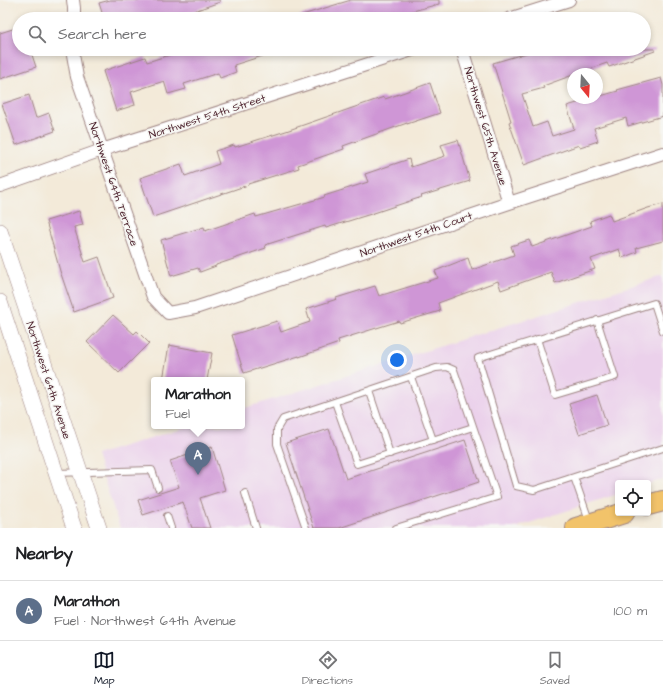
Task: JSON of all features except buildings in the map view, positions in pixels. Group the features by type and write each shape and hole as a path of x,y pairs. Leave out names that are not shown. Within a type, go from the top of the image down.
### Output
{"highway":[{"path":"583,526 615,516"},
{"path":"620,528 627,520 634,516"}],"street":[{"path":"73,0 74,12"},
{"path":"531,12 569,0"},
{"name":"Northwest 64th Terrace","path":"73,56 77,76 153,297 168,313"},
{"name":"Northwest 54th Street","path":"0,186 102,150 393,56"},
{"name":"Northwest 65th Avenue","path":"464,56 510,203"},
{"name":"Northwest 54th Court","path":"168,313 196,308 510,203 663,154"},
{"name":"Northwest 64th Avenue","path":"0,231 79,472 99,528"},
{"name":"Northwest 64th Avenue","path":"0,302 74,528"}],"lane":[{"path":"663,331 654,303 478,358 516,486 534,490 663,448"},
{"path":"537,339 555,395 615,377 597,320"},
{"path":"306,528 277,444 277,429 283,419 436,368 447,367 454,370 497,497 396,528"},
{"path":"412,377 433,440"},
{"path":"369,391 390,454"},
{"path":"335,402 357,464 473,427"},
{"path":"56,472 152,470 158,488"},
{"path":"574,477 583,526"},
{"path":"244,493 256,528"},
{"path":"167,516 171,528"}],"shaded area":[{"path":"663,276 663,479 651,483 651,480 615,480 615,495 514,528 120,528 96,455 178,429 245,429 245,408"}],"place":[{"name":"Marathon","path":"198,475"}]}
